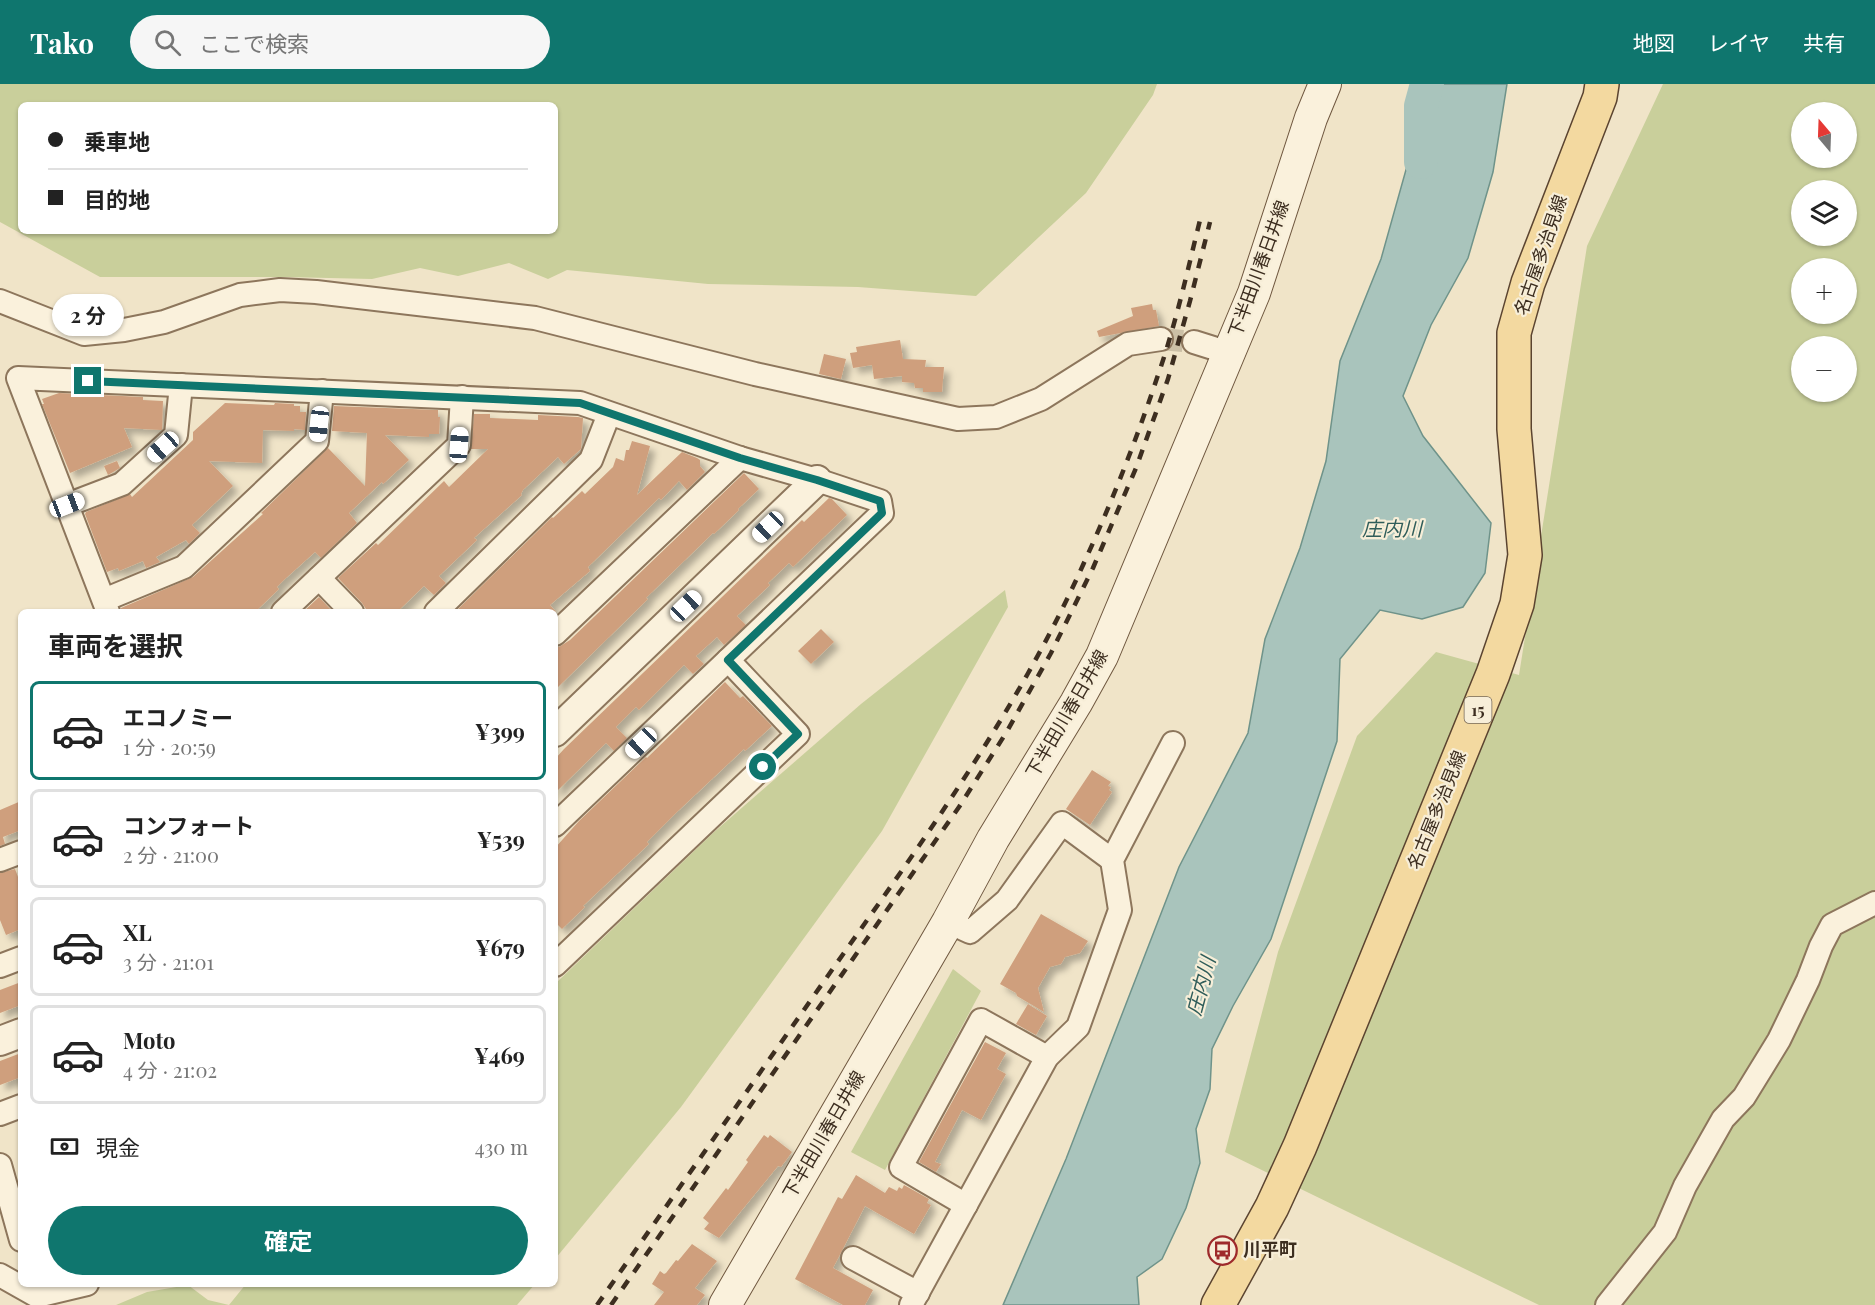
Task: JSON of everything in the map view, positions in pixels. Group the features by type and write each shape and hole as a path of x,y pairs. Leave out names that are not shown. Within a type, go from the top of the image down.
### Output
{"main road":[{"name":"下半田川春日井線","path":"725,1305 948,922 993,839 1102,656 1254,293 1311,118 1325,84"},
{"name":"名古屋多治見線","path":"1218,1305 1272,1207 1300,1146 1493,674 1517,604 1525,555 1514,429 1514,333 1527,283 1602,84"}],"street":[{"path":"0,301 84,334 124,330 164,322 240,295 280,290 316,292 535,318 755,374 958,419 996,417 1041,399 1128,344 1161,339"},
{"path":"1194,342 1229,353"},
{"path":"322,391 317,441 184,567 106,606 18,378 181,385 322,391 462,397 580,403 740,458 880,501 882,513 558,822"},
{"path":"67,505 122,484 176,435 181,385"},
{"path":"286,609 459,445 462,397"},
{"path":"439,609 591,460 609,414"},
{"path":"558,631 740,458"},
{"path":"558,729 817,480"},
{"path":"320,578 349,609"},
{"path":"558,962 798,734 728,660"},
{"path":"853,1258 914,1299 1047,1057 1078,1027 1120,910 1112,860 1173,743"},
{"path":"948,922 970,932 1007,900 1062,823 1112,860"},
{"path":"0,860 18,853"},
{"path":"1607,1305 1665,1232 1685,1186 1723,1119 1744,1097 1779,1040 1832,925 1875,903"},
{"path":"0,966 18,959"},
{"path":"966,1205 901,1167 981,1020 1047,1057"},
{"path":"0,1041 18,1034"},
{"path":"0,1114 18,1107"},
{"path":"0,1166 18,1229"},
{"path":"0,1275 18,1283"},
{"path":"35,1290 61,1287"}],"green space":[{"path":"0,84 1157,84 1153,95 1086,193 976,296 858,287 708,284 567,270 548,279 509,263 458,276 420,268 372,279 100,277 22,234 558,234 558,102 18,102 18,232 0,222"},
{"path":"1663,84 1875,84 1875,1305 1539,1305 1225,1152 1278,952 1357,736 1436,652 1519,675 1587,246"},
{"path":"1005,590 1008,607 882,831 681,1107 558,1255 558,981 713,833 861,704"},
{"path":"953,969 981,991 885,1170 851,1152"},
{"path":"176,1287 191,1287 208,1300 229,1305 116,1305 147,1292"},
{"path":"244,1287 532,1287 517,1305 229,1305"}],"water":[{"name":"庄内川","path":"1430,84 1507,84 1493,172 1468,258 1431,325 1403,396 1423,436 1491,523 1485,573 1463,607 1422,619 1380,610 1340,659 1337,741 1271,939 1233,1006 1212,1049 1210,1089 1196,1129 1200,1163 1186,1208 1162,1259 1137,1277 1139,1305 1003,1305 1066,1159 1179,867 1248,733 1265,639 1300,548 1326,461 1340,361 1381,259"}],"building":[{"path":"1152,304 1153,310 1156,310 1159,326 1099,337 1097,331 1133,316 1131,308"},
{"path":"900,340 903,359 926,360 925,367 944,367 942,392 923,392 923,388 915,388 914,383 902,382 902,376 874,379 872,365 853,368 850,353 857,352 856,347"},
{"path":"824,354 846,359 841,379 819,374"},
{"path":"59,393 143,397 143,400 163,401 162,430 124,428 132,447 70,473 42,404 44,404 42,399"},
{"path":"225,403 274,405 275,403 300,406 300,412 306,412 305,430 263,430 262,463 209,461 233,486 192,525 200,533 189,544 186,540 156,557 160,562 146,568 143,561 119,571 118,568 107,572 86,512 130,494 132,497 193,440 193,432"},
{"path":"334,406 438,410 438,417 440,417 439,434 429,434 429,437 385,435 409,460 349,513 357,523 321,558 315,552 277,587 279,589 258,609 121,609 193,577 263,514 261,513 328,448 365,486 367,433 332,431"},
{"path":"474,414 490,414 490,418 538,420 538,415 583,418 581,449 564,464 558,457 523,490 522,495 474,538 477,540 439,576 446,583 434,595 424,586 400,609 366,609 338,578 376,543 378,545 444,481 449,487 488,449 471,449"},
{"path":"632,441 650,446 637,495 682,452 700,460 700,466 705,472 687,490 679,481 661,500 659,498 588,567 590,571 550,605 553,609 458,609 552,517 582,491 585,494 613,467 616,458 624,461 626,450 629,450"},
{"path":"117,461 120,468 108,475 104,466"},
{"path":"744,473 759,489 558,687 558,647 570,640"},
{"path":"829,498 847,515 793,567 789,563 768,583 770,585 737,616 746,625 724,645 717,637 696,656 704,664 693,674 684,665 639,710 636,707 616,727 627,738 614,751 606,743 558,790 558,756 564,749 802,520 804,522"},
{"path":"319,597 330,609 306,609"},
{"path":"821,629 834,642 811,664 798,651"},
{"path":"725,682 740,698 743,696 772,726 677,812 647,842 649,844 562,929 558,925 558,845 579,821"},
{"path":"1092,770 1111,782 1108,786 1111,787 1109,790 1112,792 1090,825 1066,809"},
{"path":"18,802 18,831 3,837 5,844 0,846 0,810"},
{"path":"15,869 18,877 18,930 6,935 0,920 0,873"},
{"path":"1041,914 1088,941 1080,953 1065,957 1061,964 1050,967 1038,988 1044,1012 1000,984"},
{"path":"18,983 18,1006 0,1013 0,990"},
{"path":"1028,1004 1047,1016 1036,1035 1016,1024"},
{"path":"985,1042 1006,1053 997,1069 1006,1074 981,1120 962,1110 935,1162 941,1164 936,1172 919,1162"},
{"path":"18,1054 18,1078 0,1085 0,1061"},
{"path":"764,1135 768,1138 770,1135 792,1152 719,1238 704,1229 709,1223 703,1218 726,1188 728,1190"},
{"path":"856,1175 885,1193 889,1187 897,1191 904,1185 929,1199 927,1203 931,1205 914,1234 865,1206 833,1268 873,1290 865,1305 843,1305 795,1279 838,1197 842,1199"},
{"path":"692,1244 717,1261 695,1288 705,1295 697,1305 654,1305 664,1292 652,1284 660,1271 666,1273"}],"waterway":[{"name":"庄内川","path":"1421,162 1421,106 1427,84"}],"tunnel":[{"path":"1161,339 1194,342"}],"railway":[{"path":"597,1305 943,811 1032,666 1083,565 1132,449 1169,339 1200,220"},
{"path":"611,1305 959,807 1006,733 1051,653 1093,568 1136,468 1168,379 1210,222"}],"place":[{"name":"川平町","path":"1222,1250"}],"route":[{"path":"88,381 580,403 740,458 880,501 882,513 728,660 798,734 763,767"}]}
